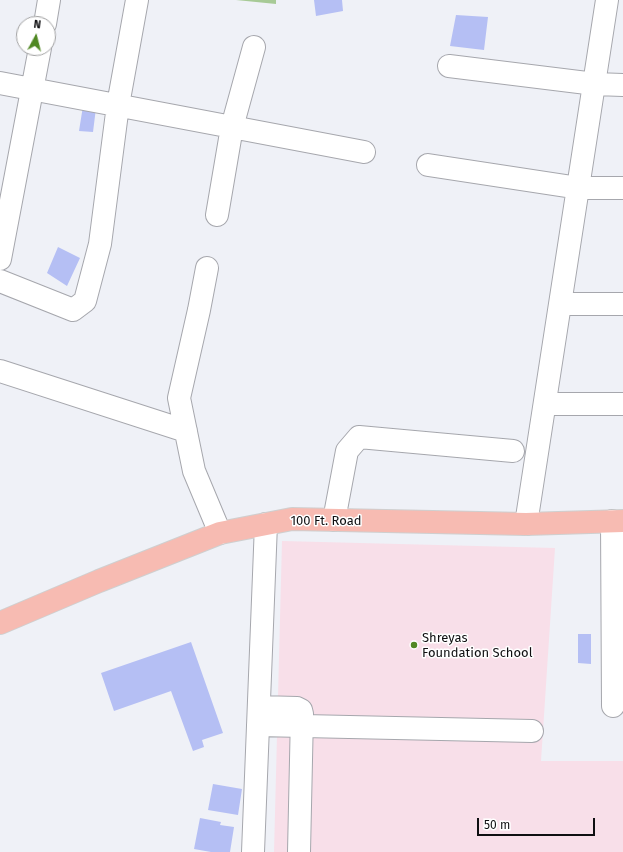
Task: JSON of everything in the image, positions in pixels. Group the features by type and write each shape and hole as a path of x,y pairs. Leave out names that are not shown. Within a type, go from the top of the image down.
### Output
{"main road":[{"name":"100 Ft. Road","path":"0,623 220,533 292,519 526,524 618,521"}],"street":[{"path":"46,16 49,0"},
{"path":"0,281 73,310 85,301 100,244 118,105 137,0"},
{"path":"526,524 607,0"},
{"path":"217,215 232,127 254,47"},
{"path":"0,259 38,56"},
{"path":"449,66 595,84 623,85"},
{"path":"0,83 364,152"},
{"path":"428,166 579,188 623,188"},
{"path":"207,268 179,398 194,471 220,533"},
{"path":"561,304 623,304"},
{"path":"0,371 186,431"},
{"path":"545,404 623,404"},
{"path":"334,520 347,451 359,437 513,451"},
{"path":"613,706 618,521"},
{"path":"254,852 266,524"},
{"path":"258,716 302,726 532,731"},
{"path":"299,852 302,726"}],"shaded area":[{"name":"Shreyas Foundation School","path":"282,541 555,548 541,761 623,761 623,852 274,852"}],"green space":[{"path":"236,0 276,0 276,4"}],"building":[{"path":"314,0 342,0 343,11 316,16"},
{"path":"456,15 488,17 484,50 450,46"},
{"path":"83,106 96,108 93,132 79,131"},
{"path":"58,247 80,258 67,286 47,273"},
{"path":"578,634 591,634 591,664 578,663"},
{"path":"191,642 223,733 202,740 204,747 193,751 171,691 114,711 101,673"},
{"path":"213,784 242,789 238,815 208,810"},
{"path":"200,818 221,822 220,825 234,827 230,852 211,852 194,849"}],"place":[{"name":"Shreyas Foundation School","path":"414,645"}]}
